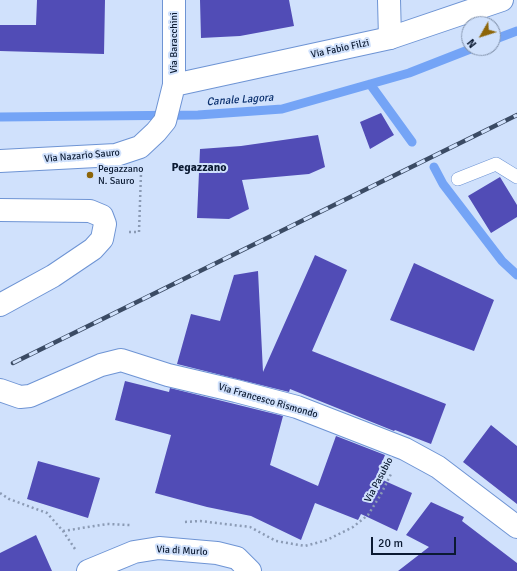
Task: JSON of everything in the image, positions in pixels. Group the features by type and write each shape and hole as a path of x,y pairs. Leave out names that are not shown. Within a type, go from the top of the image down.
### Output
{"street":[{"name":"Via Baracchini","path":"156,132 165,121 174,85 174,0"},
{"path":"389,0 390,38"},
{"name":"Via Fabio Filzi","path":"174,85 390,38 502,0"},
{"name":"Via Nazario Sauro","path":"0,161 116,155 140,147 156,132"},
{"path":"0,210 73,210 96,212 102,216 105,224 105,231 102,239 87,253 53,276 0,304"},
{"name":"Via Francesco Rismondo","path":"0,390 20,397 30,396 100,365 121,360 168,375 296,407 405,449 438,467 517,527"},
{"name":"Via di Murlo","path":"88,571 134,552 158,548 217,553 237,558 250,571"}],"lane":[{"path":"458,179 496,164 517,177"}],"path":[{"path":"105,231 139,232 142,186"},
{"name":"Via Pasubio","path":"276,541 305,546 327,540 353,527 368,515 405,449"},
{"path":"0,493 10,500 47,513 63,531 75,550"}],"building":[{"path":"37,0 105,0 104,54 0,51 0,25 36,25"},
{"path":"200,0 289,0 294,26 240,36 201,38"},
{"path":"381,113 394,135 370,149 360,122"},
{"path":"318,135 325,167 309,174 242,180 249,209 229,219 197,218 200,149 241,146"},
{"path":"500,177 517,205 517,217 491,233 468,196"},
{"path":"315,255 347,270 312,351 446,404 431,444 395,430 394,431 290,389 289,392 177,364 191,314 220,321 234,275 258,271 263,372"},
{"path":"414,263 494,300 474,351 390,320"},
{"path":"125,381 169,392 170,388 283,416 270,465 318,486 336,436 385,455 376,477 412,493 397,531 361,514 358,520 315,503 301,540 251,516 207,507 155,493 171,435 115,420"},
{"path":"491,425 517,446 517,504 463,462"},
{"path":"38,461 100,478 88,518 27,499"},
{"path":"431,502 464,517 462,521 517,563 517,571 398,571 429,547 406,535"},
{"path":"36,535 52,571 0,571 0,553"}],"waterway":[{"name":"Canale Lagora","path":"501,37 517,31"},
{"name":"Canale Lagora","path":"0,117 198,115 282,109 409,73 461,53"},
{"path":"370,84 412,142"},
{"path":"434,167 443,184 502,261 517,275"}],"railway":[{"path":"13,363 517,115"}],"place":[{"name":"Pegazzano N. Sauro","path":"90,175"}],"district":[{"name":"Pegazzano","path":"199,168"}]}
